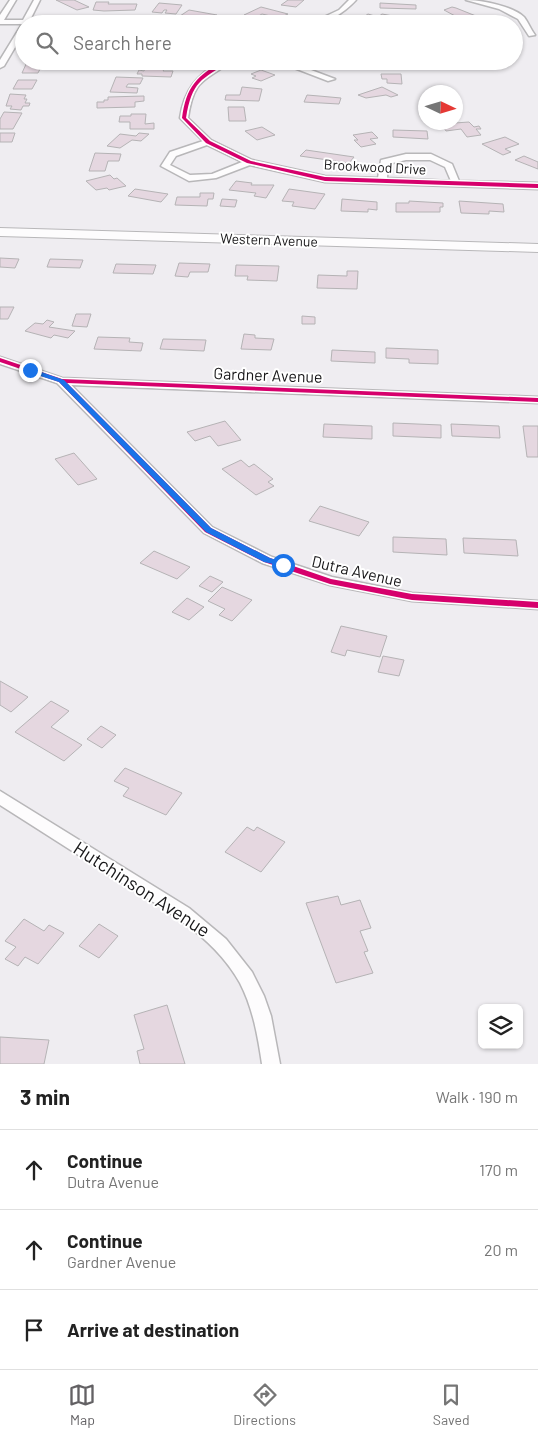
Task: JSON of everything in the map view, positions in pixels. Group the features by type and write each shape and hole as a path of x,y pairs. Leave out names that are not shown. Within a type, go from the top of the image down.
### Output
{"main road":[{"name":"Western Avenue","path":"0,232 538,248"}],"street":[{"path":"13,0 0,21 15,23"},
{"path":"30,15 37,0"},
{"path":"332,15 341,11 353,0"},
{"path":"469,0 501,8 515,15"},
{"path":"523,21 531,35"},
{"path":"0,66 15,41"},
{"name":"Brookwood Drive","path":"209,70 193,85 186,102 184,118 208,142 249,162 325,179 538,186"},
{"path":"305,70 331,79"},
{"path":"208,142 173,154 165,166 189,178 213,176 249,162"},
{"path":"382,182 384,162 406,157 431,157 449,166 456,183"},
{"name":"Gardner Avenue","path":"0,360 61,381 538,400"},
{"name":"Dutra Avenue","path":"61,381 208,530 267,560 330,581 412,597 538,605"},
{"name":"Hutchinson Avenue","path":"0,797 183,913 208,931 227,949 248,979 256,995 266,1032 271,1064"}],"building":[{"path":"56,0 74,0 89,7 77,10"},
{"path":"288,0 304,0 296,7 281,5"},
{"path":"96,2 137,4 135,10 104,11 93,10"},
{"path":"159,3 182,5 176,14 165,13 167,10 164,10 162,13 152,12"},
{"path":"380,3 416,5 416,9 380,8"},
{"path":"261,7 288,14 286,15 244,15"},
{"path":"452,7 474,15 453,15 444,10"},
{"path":"189,10 217,15 182,15"},
{"path":"23,70 40,70 38,73 22,73"},
{"path":"139,70 173,71 171,77 142,76 142,74 137,74"},
{"path":"261,70 275,75 261,81 252,78 256,76 251,74"},
{"path":"381,74 401,74 402,84 387,83 387,79 382,79"},
{"path":"116,77 143,78 140,84 128,84 126,87 138,88 137,93 110,92"},
{"path":"18,80 37,80 32,89 13,89"},
{"path":"242,87 262,89 259,101 225,100 226,95 240,95"},
{"path":"382,87 398,95 366,98 358,95"},
{"path":"10,94 26,95 25,103 30,103 29,106 23,106 21,110 10,109 12,106 6,106"},
{"path":"307,95 341,98 339,104 304,102"},
{"path":"144,96 144,101 135,102 135,107 97,108 97,102 104,102 104,100 108,100 108,97"},
{"path":"228,107 244,107 246,121 229,121"},
{"path":"4,112 22,113 13,129 0,129 0,119"},
{"path":"131,114 146,114 145,124 154,123 154,129 130,129 130,122 119,122 120,116 131,116"},
{"path":"463,122 469,122 474,127 479,126 481,129 476,129 481,135 467,137 462,130"},
{"path":"262,127 275,135 257,140 245,131"},
{"path":"393,130 427,131 428,139 393,137"},
{"path":"372,132 378,138 370,139 376,144 361,147 354,140 358,140 353,135"},
{"path":"0,133 15,133 12,142 0,142"},
{"path":"139,133 149,134 141,141 132,140 120,148 107,146 120,134 136,136"},
{"path":"505,137 519,144 505,149 511,152 503,155 482,144"},
{"path":"306,150 354,157 349,163 300,156"},
{"path":"95,153 121,154 119,161 108,161 105,171 89,171"},
{"path":"524,156 538,162 538,169 515,160"},
{"path":"110,175 126,186 109,190 107,188 96,190 86,181"},
{"path":"236,181 252,183 251,185 274,185 266,198 254,196 256,193 229,190"},
{"path":"135,189 168,194 161,202 128,196"},
{"path":"289,189 325,194 315,209 292,206 294,202 282,201"},
{"path":"200,193 214,193 213,199 208,199 207,206 175,205 177,197 200,197"},
{"path":"222,199 237,200 235,207 220,206"},
{"path":"342,199 377,202 377,210 368,209 368,212 341,211"},
{"path":"409,201 443,203 443,207 440,207 440,212 396,212 396,203 409,203"},
{"path":"459,201 503,204 504,212 489,211 489,214 461,213"},
{"path":"0,258 19,259 15,268 0,267"},
{"path":"50,259 83,260 80,268 47,267"},
{"path":"179,263 210,264 208,272 190,272 188,277 175,276"},
{"path":"116,264 156,265 153,274 113,273"},
{"path":"236,265 279,266 277,281 247,280 248,276 235,276"},
{"path":"347,271 358,271 357,289 317,288 318,275 347,276"},
{"path":"0,307 14,307 8,319 0,319"},
{"path":"76,314 91,314 87,327 72,326"},
{"path":"302,316 315,317 315,324 302,324"},
{"path":"47,320 54,322 49,327 75,331 68,338 54,335 51,338 25,331 35,323 43,324"},
{"path":"244,334 255,335 255,338 274,339 271,350 241,349"},
{"path":"98,337 130,338 129,342 143,343 141,351 94,349"},
{"path":"163,339 206,340 204,351 160,349"},
{"path":"386,348 438,350 438,364 409,363 409,359 386,358"},
{"path":"332,350 375,352 375,363 331,361"},
{"path":"225,421 241,440 218,446 210,436 195,441 187,432"},
{"path":"393,423 441,425 441,438 393,436"},
{"path":"324,424 372,426 372,439 323,437"},
{"path":"451,424 499,426 500,438 452,436"},
{"path":"523,426 538,426 538,457 527,457"},
{"path":"74,453 97,479 78,485 55,459"},
{"path":"241,460 249,467 254,464 273,479 268,482 274,486 256,495 222,469"},
{"path":"320,506 369,522 359,536 309,521"},
{"path":"393,537 446,539 447,555 393,552"},
{"path":"463,538 516,540 518,556 464,553"},
{"path":"154,551 190,567 177,579 140,563"},
{"path":"210,576 223,582 212,592 199,586"},
{"path":"222,587 252,600 232,621 219,615 225,609 208,601"},
{"path":"187,598 204,607 189,620 172,612"},
{"path":"341,626 387,636 380,657 347,650 345,656 331,652"},
{"path":"383,656 404,660 399,676 378,672"},
{"path":"0,681 28,697 11,712 0,705"},
{"path":"51,701 69,711 51,727 82,745 64,761 15,732"},
{"path":"101,726 116,735 102,748 87,739"},
{"path":"125,768 182,793 166,815 123,796 129,788 114,781"},
{"path":"247,827 254,831 257,827 285,842 261,872 225,852"},
{"path":"338,896 341,905 360,900 371,928 360,931 368,951 364,952 373,973 336,983 306,903"},
{"path":"24,919 44,931 49,925 64,933 38,964 25,957 18,966 5,959 16,947 5,941"},
{"path":"99,924 118,936 99,958 79,946"},
{"path":"167,1005 185,1064 140,1064 137,1051 144,1049 134,1015"},
{"path":"0,1037 49,1040 44,1064 0,1064"}],"cycle path":[{"path":"211,70 196,83 192,90 188,98 184,118 208,142 249,162 325,179 538,186"},
{"path":"0,360 61,381 538,400"},
{"path":"61,381 208,530 267,560 330,581 412,597 538,605"}],"route":[{"path":"30,370 61,381 208,530 267,560 283,565"}]}
